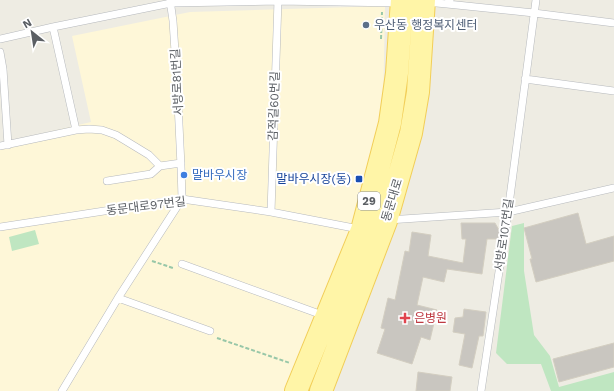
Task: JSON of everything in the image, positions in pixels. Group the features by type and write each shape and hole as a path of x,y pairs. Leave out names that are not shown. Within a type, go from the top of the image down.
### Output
{"main road":[{"name":"동문대로","path":"321,391 386,221 411,133 418,92 424,1"},
{"name":"동문대로","path":"296,391 362,230 390,123 397,73 395,2"}],"lane":[{"name":"서방로107번길","path":"481,391 508,212 536,0"},
{"name":"감적길60번길","path":"271,212 278,1"},
{"path":"424,1 449,2 614,23"},
{"path":"0,39 171,2 395,2"},
{"name":"서방로81번길","path":"171,2 177,74 182,199"},
{"path":"52,27 76,130"},
{"path":"0,52 3,70 8,145"},
{"path":"525,79 614,91"},
{"path":"0,146 76,130 102,130 116,135 149,155 160,166"},
{"path":"107,181 151,174 160,166 181,163"},
{"path":"386,221 508,212 614,188"},
{"path":"62,391 118,298 182,199"},
{"name":"동문대로97번길","path":"0,227 182,199 271,212 362,230"},
{"path":"182,264 327,317"},
{"path":"118,298 210,331"}],"path":[{"path":"381,42 395,2"},
{"path":"216,338 294,364"}],"shaded area":[{"name":"말바우시장","path":"385,6 383,113 359,208 291,391 0,391 0,143 91,122 72,36 190,12"}],"green space":[{"path":"524,223 524,271 534,335 550,356 559,387 614,372 614,391 551,391 541,364 507,364 496,353 512,226"},
{"path":"35,230 39,244 12,251 9,237"}],"building":[{"path":"578,213 586,244 614,236 614,261 536,282 524,228"},
{"path":"461,223 495,223 500,232 499,239 487,239 482,274 447,269 444,282 423,277 417,305 437,310 430,340 421,337 412,364 377,353 385,329 381,328 388,298 395,300 405,251 409,252 412,232 431,235 428,256 463,263 466,239 462,239"},
{"path":"464,309 486,312 483,336 479,336 472,368 459,365 465,334 453,332 455,318 463,317"},
{"path":"614,343 614,367 559,382 553,359"},
{"path":"418,372 452,377 450,391 416,391"}],"place":[{"name":"우산동 행정복지센터","path":"366,25"},
{"name":"말바우시장","path":"184,175"},
{"name":"말바우시장(동)","path":"359,179"},
{"name":"은병원","path":"405,318"}]}
